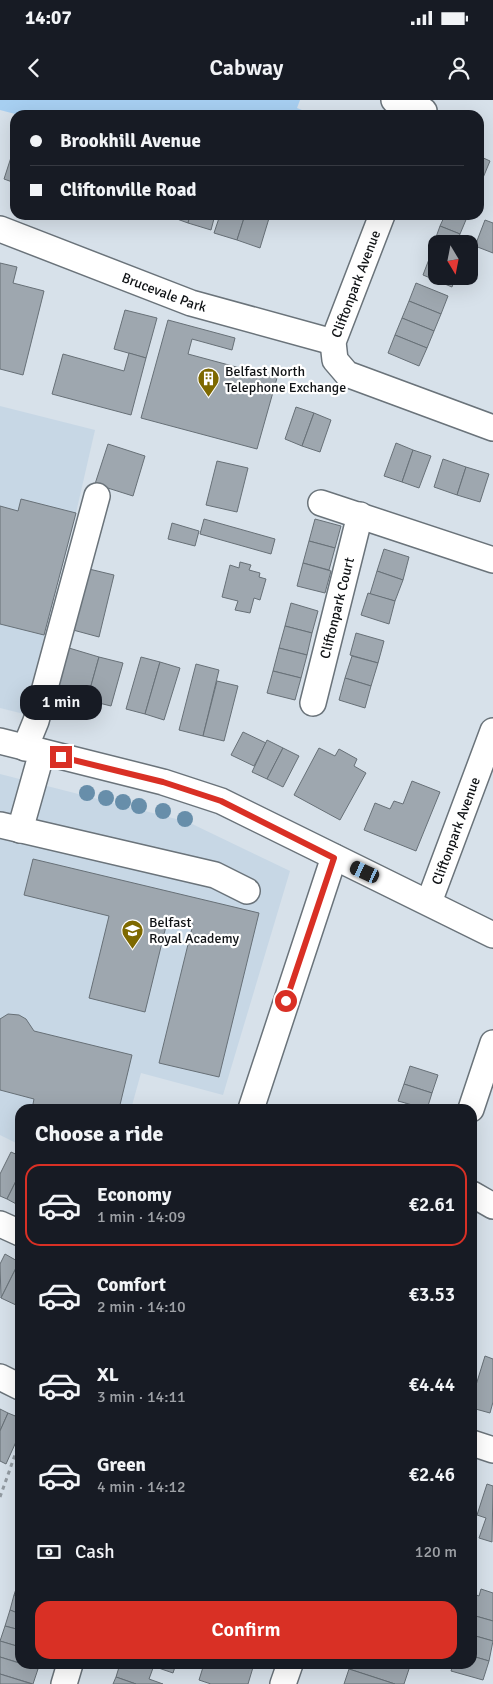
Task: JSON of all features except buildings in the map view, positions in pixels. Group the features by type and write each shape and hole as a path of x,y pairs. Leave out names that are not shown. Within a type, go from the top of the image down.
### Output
{"street":[{"path":"394,100 425,109"},
{"name":"Cliftonpark Avenue","path":"380,220 333,342 335,360 348,374 493,428"},
{"name":"Brucevale Park","path":"0,229 191,303 333,342"},
{"path":"97,496 36,721 34,750 10,828 216,875 247,891"},
{"path":"321,502 493,560"},
{"name":"Cliftonpark Court","path":"313,703 360,515"},
{"name":"Cliftonpark Avenue","path":"429,902 493,731"},
{"path":"0,742 163,782 221,801 493,935"},
{"path":"253,1104 334,858"},
{"path":"473,1104 493,1043"},
{"path":"477,1197 493,1206"},
{"path":"0,1224 15,1231"},
{"path":"0,1377 15,1384"},
{"path":"477,1445 493,1450"},
{"path":"64,1684 68,1669"},
{"path":"283,1684 288,1669"}],"path":[{"path":"0,1497 15,1455"}],"shaded area":[{"path":"0,100 300,100 297,108 302,110 10,110 10,113 0,110"},
{"path":"0,406 95,430 76,513 24,714 0,708"},
{"name":"Belfast Royal Academy","path":"0,774 188,822 290,871 223,1095 141,1073 132,1104 15,1104 15,1142 0,1135"}],"place":[{"name":"Belfast North Telephone Exchange","path":"209,398"},
{"name":"Belfast Royal Academy","path":"133,949"}],"route":[{"path":"61,757 163,782 221,801 334,858 286,1001"}]}
